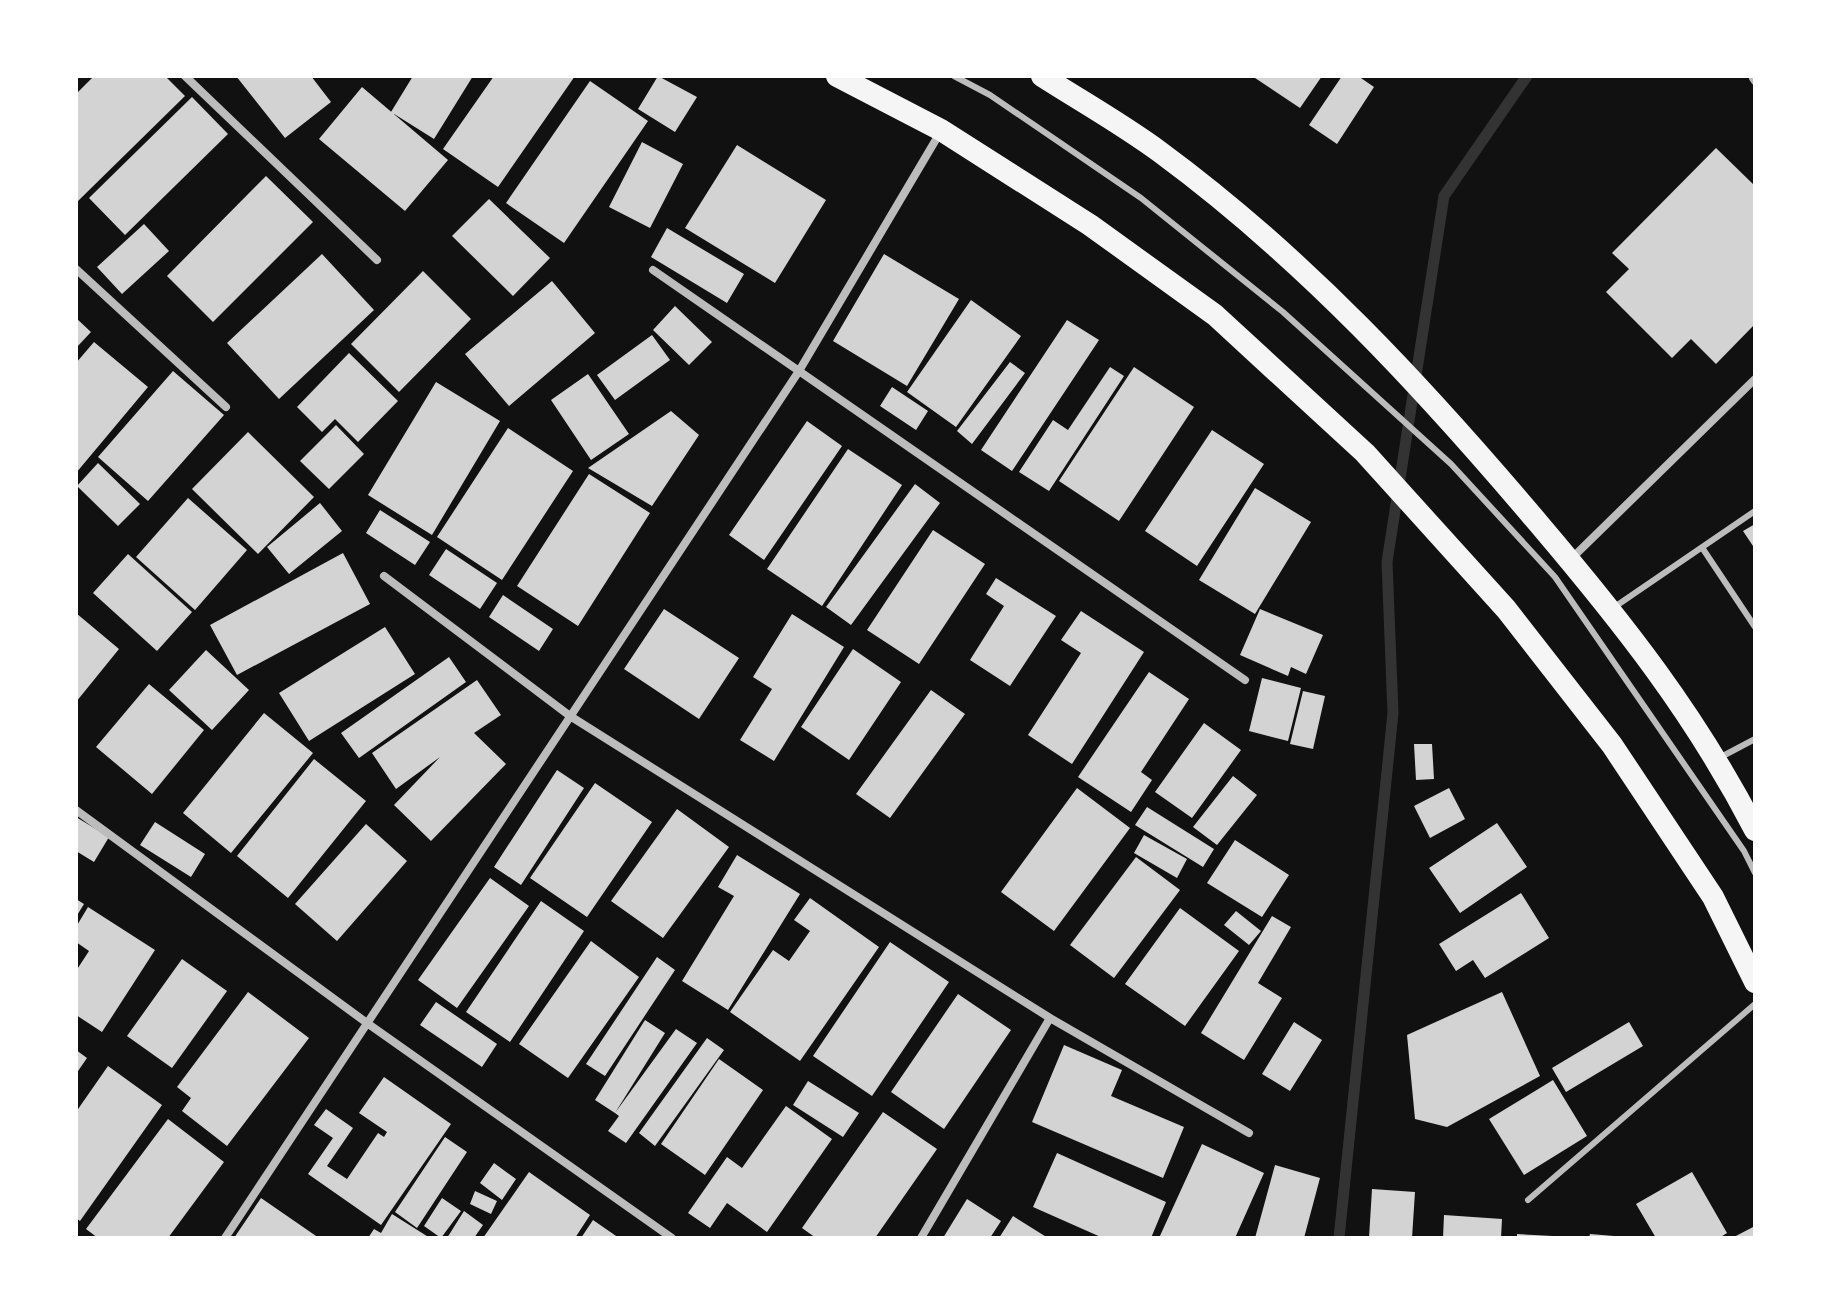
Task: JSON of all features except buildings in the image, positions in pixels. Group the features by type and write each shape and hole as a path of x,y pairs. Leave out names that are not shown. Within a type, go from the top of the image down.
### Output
{"highway":[{"path":"837,76 941,130 1090,225 1215,315 1365,453 1506,609 1612,745 1713,897 1755,982"},
{"path":"1042,76 1158,151 1260,232 1388,351 1456,426 1611,609 1718,759 1755,830"}],"street":[{"path":"185,76 377,260"},
{"path":"225,1238 799,371 941,130"},
{"path":"76,269 226,407"},
{"path":"653,270 1245,680"},
{"path":"1570,560 1755,379"},
{"path":"384,576 570,716 1050,1018 1249,1133"},
{"path":"76,810 367,1023 672,1238"},
{"path":"921,1238 1050,1018"}],"lane":[{"path":"954,76 990,95 1141,198 1283,312 1451,464 1555,577 1744,851 1755,873"},
{"path":"1611,609 1755,511"},
{"path":"1703,549 1755,627"},
{"path":"1718,759 1755,739"},
{"path":"1528,1200 1755,1004"}],"waterway":[{"path":"1339,1238 1393,713 1387,562 1444,196 1527,76"}]}
